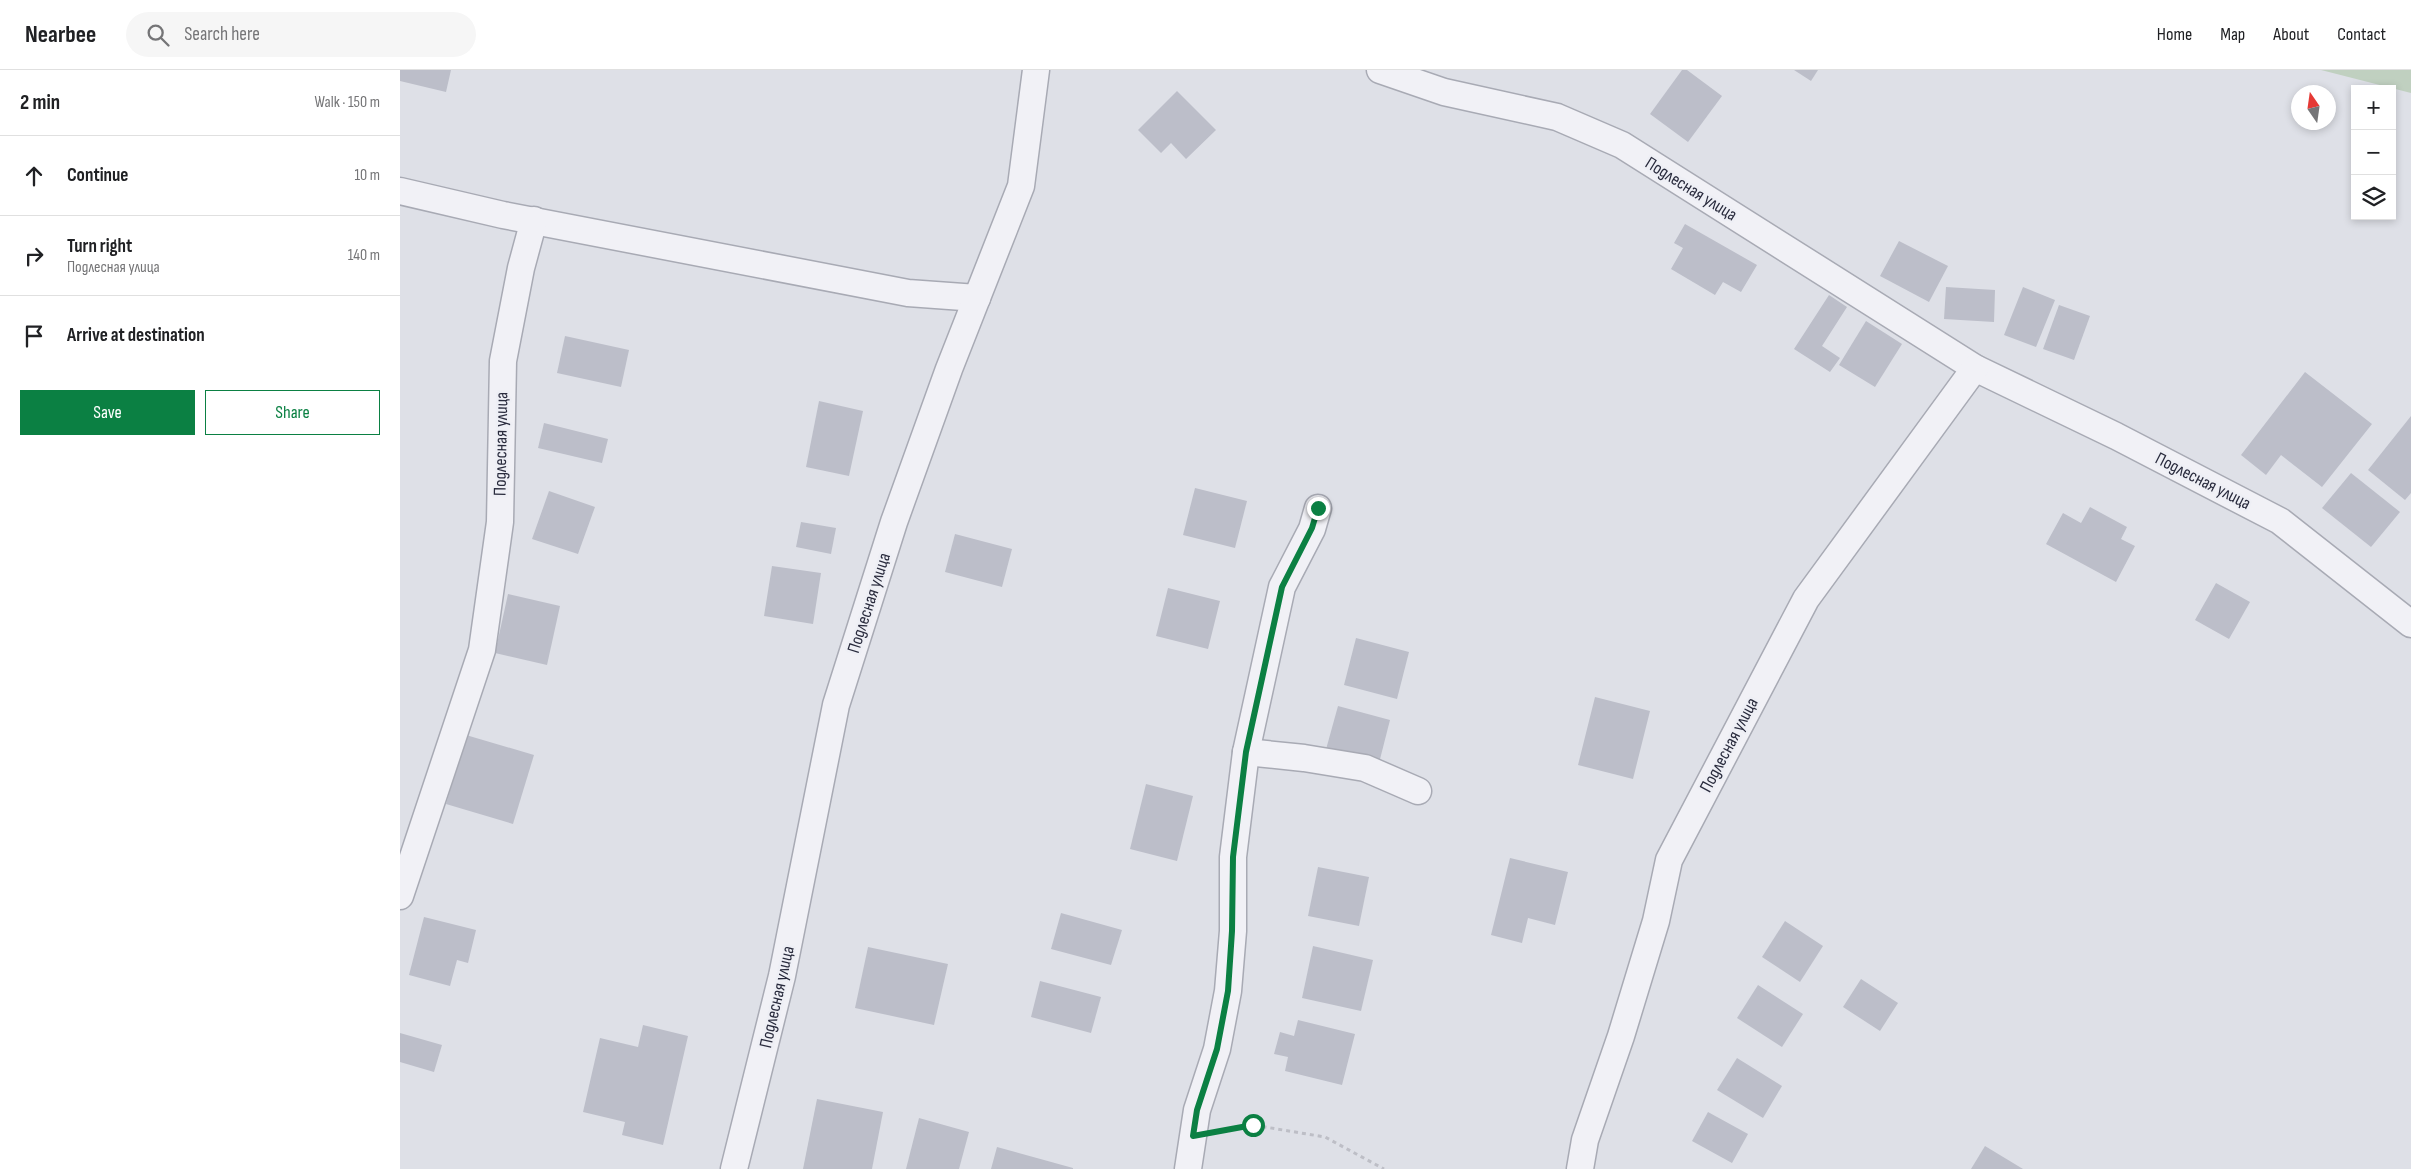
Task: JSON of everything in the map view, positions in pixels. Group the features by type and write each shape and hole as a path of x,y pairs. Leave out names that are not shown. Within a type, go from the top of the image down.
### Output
{"street":[{"name":"Подлесная улица","path":"737,1159 782,976 836,705 894,522 977,298 1021,186 1036,70"},
{"name":"Подлесная улица","path":"1380,70 1444,92 1557,117 1622,145 1975,368 2116,436 2280,521 2411,624"},
{"path":"400,191 503,215 908,293 977,298"},
{"name":"Подлесная улица","path":"400,896 482,650 500,522 503,361 520,268 534,220"},
{"name":"Подлесная улица","path":"1580,1169 1585,1140 1621,1036 1656,921 1669,860 1806,599 1975,368"},
{"path":"1188,1169 1197,1110 1217,1049 1228,991 1232,931 1233,857 1246,752 1282,587 1312,528 1318,508"},
{"path":"1246,752 1304,758 1366,768 1418,791"}],"path":[{"path":"1193,1136 1253,1125 1324,1136 1384,1169"}],"green space":[{"path":"2321,70 2411,70 2411,93 2396,89 2396,85 2380,85"}],"building":[{"path":"400,70 451,70 446,92 400,81"},
{"path":"1682,70 1687,70 1722,96 1688,142 1650,114"},
{"path":"1794,70 1818,70 1811,81"},
{"path":"1177,91 1216,130 1186,159 1171,143 1161,153 1138,130"},
{"path":"1685,224 1757,265 1741,292 1723,282 1715,295 1671,269 1683,248 1674,243"},
{"path":"1899,241 1948,266 1929,302 1880,276"},
{"path":"1946,287 1995,290 1994,322 1944,319"},
{"path":"2023,287 2055,300 2036,347 2004,335"},
{"path":"1829,295 1847,307 1822,346 1840,358 1830,372 1794,349"},
{"path":"2059,305 2090,316 2074,360 2043,349"},
{"path":"1866,321 1902,344 1875,387 1839,365"},
{"path":"565,336 629,350 621,387 557,373"},
{"path":"2305,372 2372,424 2322,487 2281,455 2266,475 2241,455"},
{"path":"819,401 863,411 849,476 806,467"},
{"path":"2411,416 2411,493 2405,500 2368,470"},
{"path":"544,423 608,439 602,463 538,448"},
{"path":"2351,473 2400,512 2371,547 2322,508"},
{"path":"1195,488 1247,501 1235,548 1183,535"},
{"path":"549,491 595,507 578,554 532,539"},
{"path":"2090,507 2127,527 2121,539 2135,546 2116,582 2046,544 2063,513 2081,523"},
{"path":"801,522 836,528 831,554 796,547"},
{"path":"955,534 1012,549 1002,587 945,572"},
{"path":"772,566 821,573 813,624 764,616"},
{"path":"2216,583 2250,602 2229,639 2195,620"},
{"path":"1168,588 1220,601 1208,649 1156,636"},
{"path":"508,594 560,606 547,665 495,653"},
{"path":"1356,638 1409,652 1397,699 1344,685"},
{"path":"1595,697 1650,711 1633,779 1578,765"},
{"path":"1338,706 1390,720 1378,767 1325,753"},
{"path":"466,735 534,755 513,824 446,804"},
{"path":"1146,784 1193,796 1177,861 1130,849"},
{"path":"1510,858 1568,872 1555,925 1528,918 1522,943 1491,935"},
{"path":"1318,867 1369,877 1359,926 1308,916"},
{"path":"1061,913 1122,930 1111,965 1051,949"},
{"path":"424,917 476,930 468,963 457,960 450,986 409,975"},
{"path":"1785,921 1823,946 1800,982 1762,957"},
{"path":"1313,946 1373,960 1361,1011 1302,998"},
{"path":"868,947 948,964 934,1025 855,1008"},
{"path":"1861,979 1898,1003 1880,1031 1843,1007"},
{"path":"1040,981 1101,997 1091,1033 1031,1017"},
{"path":"1758,985 1803,1014 1782,1047 1737,1018"},
{"path":"1298,1020 1355,1034 1342,1085 1285,1071 1288,1057 1274,1054 1280,1032 1294,1036"},
{"path":"643,1025 688,1036 663,1145 622,1135 625,1122 583,1112 600,1038 638,1047"},
{"path":"400,1033 442,1045 434,1072 400,1062"},
{"path":"1737,1058 1782,1086 1763,1118 1717,1090"},
{"path":"817,1099 883,1112 872,1169 803,1169"},
{"path":"1708,1112 1748,1134 1732,1163 1692,1141"},
{"path":"919,1118 969,1132 959,1169 906,1169"},
{"path":"1985,1146 2023,1169 1971,1169"},
{"path":"997,1147 1073,1168 1073,1169 991,1169"}],"route":[{"path":"1253,1125 1193,1136 1197,1110 1217,1049 1228,991 1232,931 1233,857 1246,752 1253,731 1282,587 1312,528 1318,508"}]}
